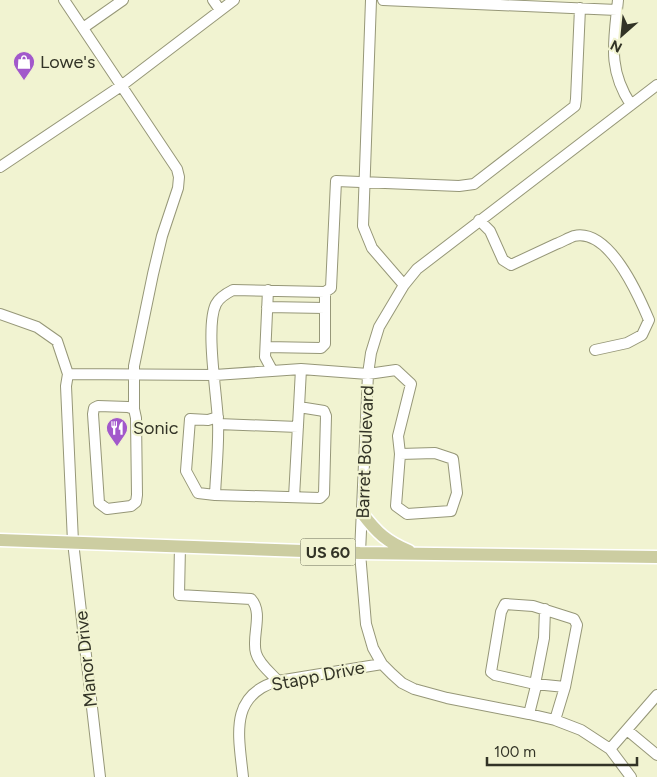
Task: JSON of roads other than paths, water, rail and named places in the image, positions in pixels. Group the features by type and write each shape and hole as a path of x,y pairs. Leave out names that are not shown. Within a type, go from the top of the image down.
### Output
{"main road":[{"path":"362,513 375,531 384,538 416,554"},
{"name":"US 60","path":"0,540 360,553 657,558"}],"street":[{"path":"64,0 177,169 179,177 178,188 162,236 153,274 133,374 136,427 136,502 131,506 107,509 99,503 94,408 98,406 134,409"},
{"path":"82,28 123,0"},
{"path":"213,0 220,10"},
{"path":"0,168 121,86 234,0"},
{"path":"371,0 363,226 367,239 377,255 404,285"},
{"path":"383,0 580,8 617,5 613,57 615,72 622,92 631,105"},
{"path":"215,495 218,420 212,358 212,320 216,304 225,294 233,290 325,292 331,288 336,181 459,186 474,184 575,106 580,8"},
{"name":"Barret Boulevard","path":"631,777 610,750 586,732 555,720 424,693 402,683 382,664 373,648 366,624 360,553 368,374 371,353 380,327 404,285 417,269 657,85"},
{"path":"480,220 490,231 503,260 511,265 575,236 594,238 608,250 625,272 640,298 649,320 642,335 627,343 595,350"},
{"path":"268,290 265,357 272,370"},
{"path":"266,347 321,348 325,344 325,292"},
{"path":"267,306 325,308"},
{"path":"0,314 37,327 56,341 68,374 215,375 301,369 368,374 396,370 411,384 398,436 400,454 396,506 407,514 450,511 457,493 453,459 435,453 400,454"},
{"path":"294,497 301,369"},
{"name":"Manor Drive","path":"68,374 66,386 73,542 100,777"},
{"path":"298,427 190,419 186,471 198,493 202,495 320,498 324,494 326,416 324,411 299,407"},
{"path":"180,546 178,596 251,599 256,610 256,655 278,681"},
{"path":"555,720 565,687 577,624 574,619 533,606 505,604 501,612 491,672 495,675 535,684 565,687"},
{"path":"529,714 544,638 545,610"},
{"name":"Stapp Drive","path":"243,777 239,728 242,711 256,691 278,681 382,664"},
{"path":"610,750 657,695"},
{"path":"627,730 657,755"}],"place":[{"name":"Lowe's","path":"24,81"},
{"name":"Sonic","path":"117,447"}]}
